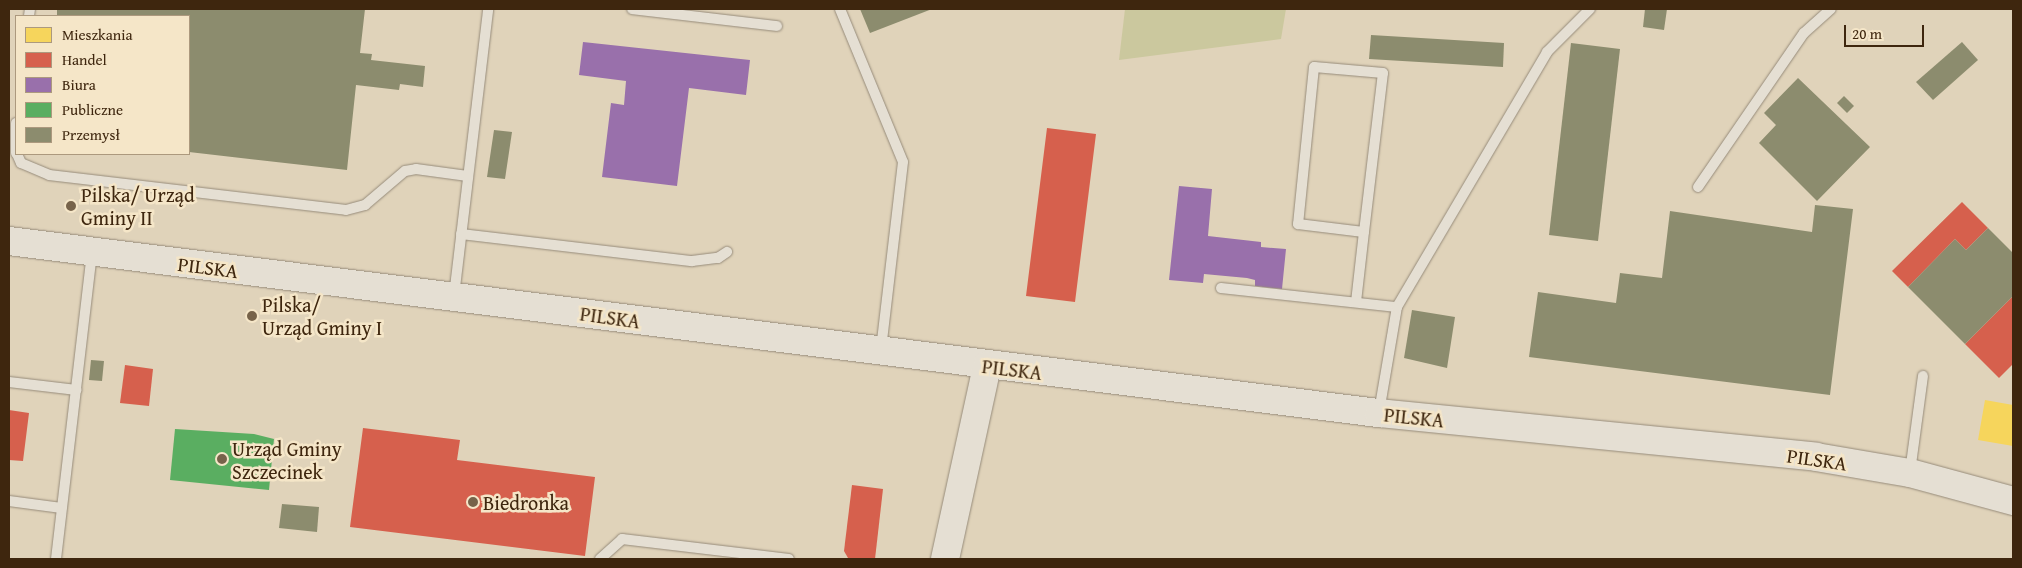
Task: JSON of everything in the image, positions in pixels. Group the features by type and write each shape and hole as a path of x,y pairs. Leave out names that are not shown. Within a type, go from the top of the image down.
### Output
{"street":[{"name":"PILSKA","path":"9,241 454,296 987,366 1379,413 1816,458 1910,473 2013,501"},
{"path":"945,559 959,506 987,366"}],"lane":[{"path":"454,296 488,9"},
{"path":"632,9 777,26"},
{"path":"840,9 903,162 883,313 881,352"},
{"path":"1379,413 1396,307 1547,52 1590,9"},
{"path":"1698,188 1804,33 1831,9"},
{"path":"1356,302 1383,73 1314,67 1298,224 1364,232"},
{"path":"19,155 27,166 49,174 346,210 365,204 405,171 416,169 468,176"},
{"path":"461,234 692,261 718,258 727,252"},
{"path":"56,559 92,252"},
{"path":"1222,288 1396,307"},
{"path":"1910,473 1923,376"},
{"path":"9,382 77,390"},
{"path":"9,501 62,508"},
{"path":"600,559 622,539 789,559"}],"shaded area":[{"path":"1125,9 1286,9 1281,39 1119,60"}],"building: Mieszkania":[{"path":"1985,400 2013,405 2013,446 1978,440"}],"building: Handel":[{"path":"1047,128 1096,134 1075,302 1026,296"},
{"path":"1962,202 1988,228 1966,250 1955,239 1908,287 1892,271"},
{"path":"2013,296 2013,364 1999,378 1965,344"},
{"path":"125,365 153,369 149,406 120,403"},
{"path":"9,410 29,413 23,461 9,460"},
{"name":"Biedronka","path":"363,428 460,440 457,460 595,477 585,556 350,527"},
{"path":"852,485 883,489 875,559 848,558 844,551"}],"building: Biura":[{"path":"583,42 750,60 746,95 689,88 677,186 602,177 611,103 624,105 626,81 579,75"},
{"path":"1179,186 1212,189 1208,236 1261,242 1261,247 1286,249 1282,289 1255,286 1255,280 1247,278 1204,274 1203,283 1169,280"}],"building: Publiczne":[{"name":"Urząd Gminy Szczecinek","path":"175,429 254,434 274,439 269,490 170,480"}],"building: Przemysł":[{"path":"57,9 365,9 360,53 372,54 371,60 425,66 423,87 400,84 399,90 356,85 347,170 190,152 190,15 57,15"},
{"path":"860,9 932,9 870,33"},
{"path":"1645,9 1667,9 1664,30 1643,27"},
{"path":"1371,35 1504,43 1503,67 1369,59"},
{"path":"1962,42 1978,60 1933,100 1916,82"},
{"path":"1571,43 1620,49 1598,241 1549,235"},
{"path":"1798,78 1870,147 1817,201 1759,143 1776,125 1764,113"},
{"path":"1844,96 1854,106 1847,113 1837,103"},
{"path":"494,130 512,132 505,179 487,177"},
{"path":"1815,205 1853,209 1830,395 1529,357 1538,292 1616,303 1620,273 1662,278 1670,211 1812,232"},
{"path":"1988,228 2013,253 2013,296 1965,344 1908,287 1955,239 1966,250"},
{"path":"1412,310 1455,317 1447,368 1404,358"},
{"path":"91,360 104,361 102,381 89,380"},
{"path":"282,504 319,507 317,532 279,528"}],"place":[{"name":"Pilska/ Urząd Gminy II","path":"71,206"},
{"name":"Pilska/ Urząd Gminy I","path":"252,316"},
{"name":"Urząd Gminy Szczecinek","path":"222,459"},
{"name":"Biedronka","path":"473,502"}]}
